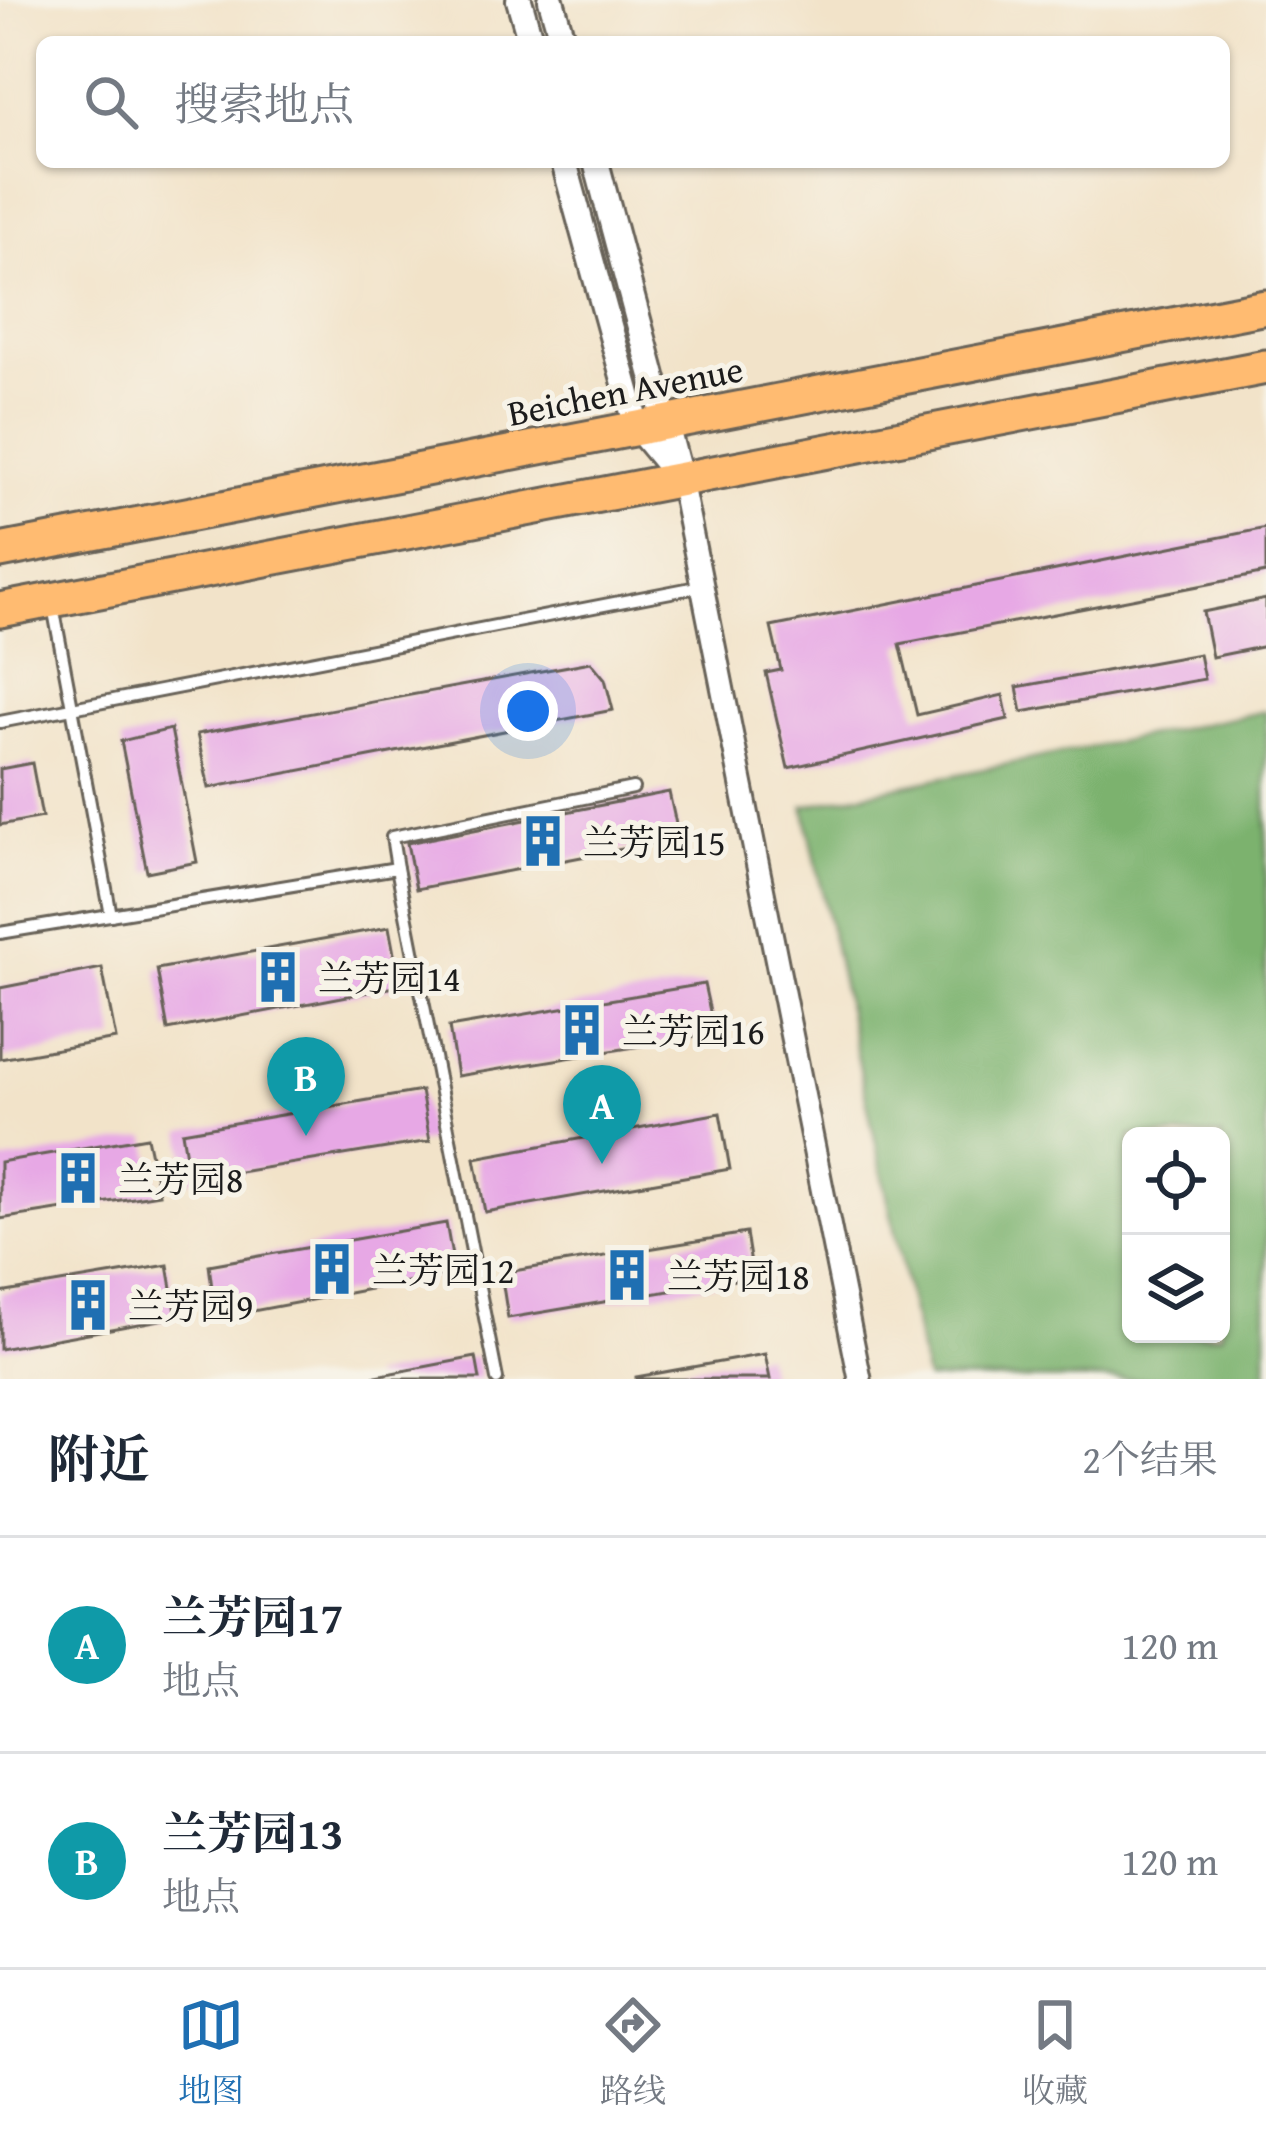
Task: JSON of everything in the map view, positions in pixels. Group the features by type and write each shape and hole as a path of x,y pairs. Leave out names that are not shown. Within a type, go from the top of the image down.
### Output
{"main road":[{"name":"Beichen Avenue","path":"0,551 1266,308"},
{"path":"0,610 1266,367"}],"street":[{"path":"519,0 529,36"},
{"path":"551,0 560,36"},
{"path":"566,168 653,424 680,479 860,1379"},
{"path":"597,168 653,424"}],"lane":[{"path":"0,722 702,586"},
{"path":"52,600 111,915"},
{"path":"497,1379 392,837 633,788"},
{"path":"0,933 397,868"}],"green space":[{"path":"1266,711 1266,1379 926,1379 804,806"}],"building":[{"path":"1266,528 1266,573 900,644 917,715 1003,695 1008,719 788,768 766,673 781,670 771,627"},
{"path":"1266,599 1266,646 1212,657 1203,612"},
{"path":"1199,654 1204,679 1022,712 1017,687"},
{"path":"591,662 605,679 613,710 209,788 197,734"},
{"path":"171,729 197,862 147,872 121,741"},
{"path":"32,763 42,817 0,825 0,769"},
{"name":"兰芳园15","path":"669,792 679,838 416,889 407,843"},
{"name":"兰芳园14","path":"389,927 400,986 168,1030 157,969"},
{"path":"102,968 116,1039 0,1059 0,988"},
{"name":"兰芳园16","path":"704,984 715,1034 457,1076 449,1027"},
{"path":"421,1091 430,1141 190,1180 182,1132"},
{"path":"720,1113 730,1169 485,1212 475,1158"},
{"name":"兰芳园8","path":"147,1137 159,1194 0,1219 0,1162"},
{"name":"兰芳园12","path":"446,1223 455,1273 216,1318 209,1265"},
{"name":"兰芳园18","path":"746,1233 753,1277 508,1318 501,1273"},
{"name":"兰芳园9","path":"168,1265 177,1317 0,1349 0,1293"},
{"path":"765,1354 770,1379 636,1379 636,1377"},
{"path":"476,1357 480,1379 371,1379 371,1377"}],"place":[{"name":"兰芳园15","path":"543,841"},
{"name":"兰芳园14","path":"278,977"},
{"name":"兰芳园16","path":"582,1030"},
{"name":"兰芳园13","path":"306,1136"},
{"name":"兰芳园17","path":"602,1164"},
{"name":"兰芳园8","path":"78,1178"},
{"name":"兰芳园12","path":"332,1269"},
{"name":"兰芳园18","path":"627,1275"},
{"name":"兰芳园9","path":"88,1305"}]}
